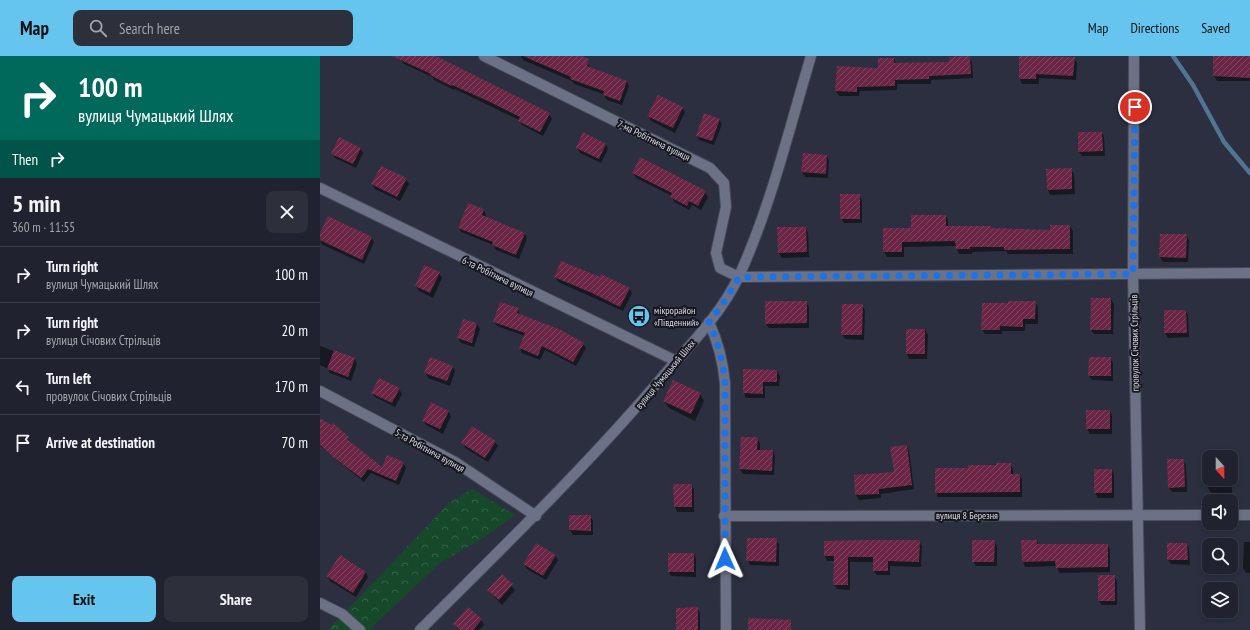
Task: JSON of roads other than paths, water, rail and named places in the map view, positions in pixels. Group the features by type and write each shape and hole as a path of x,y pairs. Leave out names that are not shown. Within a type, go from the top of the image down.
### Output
{"street":[{"name":"7-ма Робітнича вулиця","path":"484,56 710,168 724,183 726,207 716,253 720,268 739,277"},
{"name":"вулиця Чумацький Шлях","path":"420,630 536,516 629,416 709,322 724,302 739,277 766,206 811,56"},
{"name":"провулок Січових Стрільців","path":"1134,56 1133,274 1140,630"},
{"name":"6-та Робітнича вулиця","path":"320,188 676,361"},
{"path":"739,277 1250,273"},
{"path":"709,322 717,339 723,363 725,383 724,516 726,630"},
{"name":"5-та Робітнича вулиця","path":"320,391 455,462 536,516"},
{"name":"вулиця 8 Березня","path":"724,516 1202,515"},
{"path":"1238,515 1250,515"},
{"path":"320,603 342,614 360,630"}],"waterway":[{"path":"1173,56 1193,85 1224,142 1250,173"}],"place":[{"name":"мікрорайон «Південний»","path":"639,316"}]}
